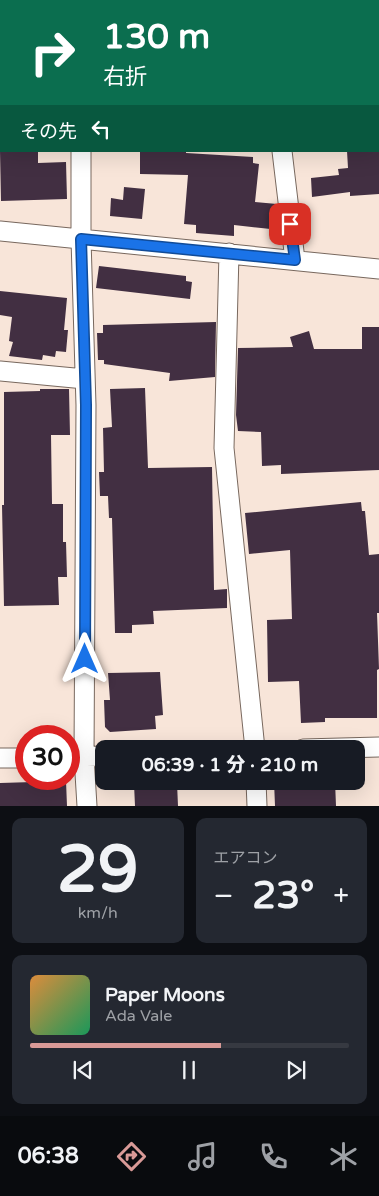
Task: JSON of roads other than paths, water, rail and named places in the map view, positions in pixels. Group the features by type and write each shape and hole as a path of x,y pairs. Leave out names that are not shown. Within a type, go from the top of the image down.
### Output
{"street":[{"path":"78,725 85,379 81,239 81,152"},
{"path":"282,152 295,260"},
{"path":"0,231 379,269"},
{"path":"229,254 224,448 254,740"},
{"path":"0,371 85,379"},
{"path":"365,747 379,747"},
{"path":"80,757 95,756"},
{"path":"0,758 15,758"},
{"path":"80,773 86,806"},
{"path":"256,790 257,806"}]}
